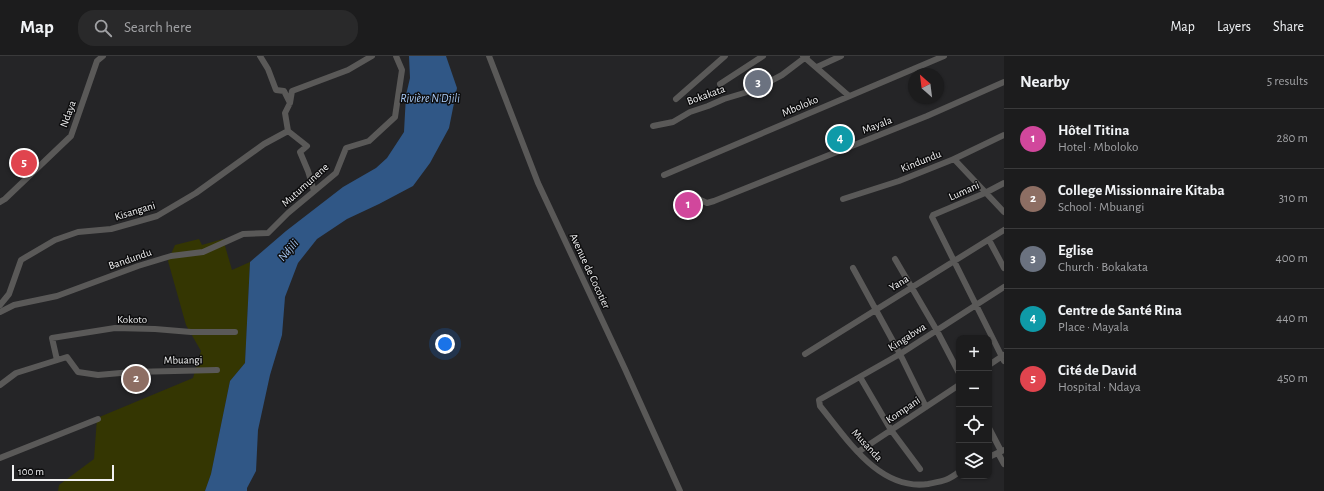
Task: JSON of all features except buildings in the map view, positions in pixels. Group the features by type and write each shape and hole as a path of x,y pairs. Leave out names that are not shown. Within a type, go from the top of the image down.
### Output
{"street":[{"name":"Ndaya","path":"0,202 5,199 71,136 97,62 103,56"},
{"path":"260,56 268,69 276,90 284,91 290,103"},
{"path":"314,191 300,152 307,146 288,131 285,113 290,103 292,91 348,70 372,56"},
{"name":"Mutumunene","path":"268,233 288,213 336,173 346,148 369,141 395,117 402,70 396,56"},
{"name":"Avenue de Cocotier","path":"489,56 538,184 625,369 680,491"},
{"path":"676,99 725,56"},
{"path":"720,84 763,56"},
{"path":"805,56 849,96"},
{"name":"Bokakata","path":"653,126 673,122 690,112 724,99 754,90 782,75 805,56"},
{"path":"817,67 841,56"},
{"name":"Mboloko","path":"664,175 944,56"},
{"name":"Mayala","path":"694,197 707,203 714,201 926,116 1004,82"},
{"name":"Kisangani","path":"0,305 9,294 21,260 55,240 78,232 111,229 158,216 196,194 264,144 288,131"},
{"name":"Kindundu","path":"843,199 899,181 954,159 1004,135"},
{"path":"954,159 984,193 1004,212"},
{"name":"Lumani","path":"954,260 932,217 1004,183"},
{"name":"Yana","path":"806,354 1004,230"},
{"name":"Bandundu","path":"0,312 14,305 57,296 138,266 171,256 203,252 243,234 268,233"},
{"path":"989,240 1004,268"},
{"path":"895,259 958,371"},
{"path":"954,260 1003,358 992,364"},
{"path":"853,268 900,354 926,407"},
{"name":"Kingabwa","path":"819,400 900,354 1004,287"},
{"name":"Kokoto","path":"58,360 52,338 114,328 191,332 235,332"},
{"name":"Mbuangi","path":"58,360 67,357 78,372 98,375 132,372 217,370"},
{"path":"0,386 16,373 58,360"},
{"path":"860,377 891,430 920,469"},
{"name":"Kompani","path":"858,452 956,387"},
{"name":"Musanda","path":"819,400 820,406 858,452 878,472 900,484 922,485 948,480 956,474"},
{"path":"0,458 98,419"},
{"path":"992,434 1001,451 1004,464"},
{"path":"992,456 1001,451"}],"shaded area":[{"path":"199,239 202,245 223,239 232,270 250,262 245,363 230,381 211,474 205,491 58,491 59,485 94,459 97,418 193,378 201,351 186,325 168,261 175,245"}],"water":[{"name":"Rivière N'Djili","path":"409,56 446,56 457,88 449,128 430,163 413,186 347,219 317,239 298,263 285,297 282,335 270,375 258,430 256,471 247,488 247,491 205,491 211,474 230,381 245,363 250,262 286,231 343,187 376,168 387,158 404,132 406,95 410,78"}],"place":[{"name":"Eglise","path":"758,83"},
{"name":"Centre de Santé Rina","path":"840,139"},
{"name":"Cité de David","path":"24,163"},
{"name":"Hôtel Titina","path":"688,205"},
{"name":"College Missionnaire Kitaba","path":"136,379"}],"water label":[{"name":"Ndjili","path":"288,250"}]}
